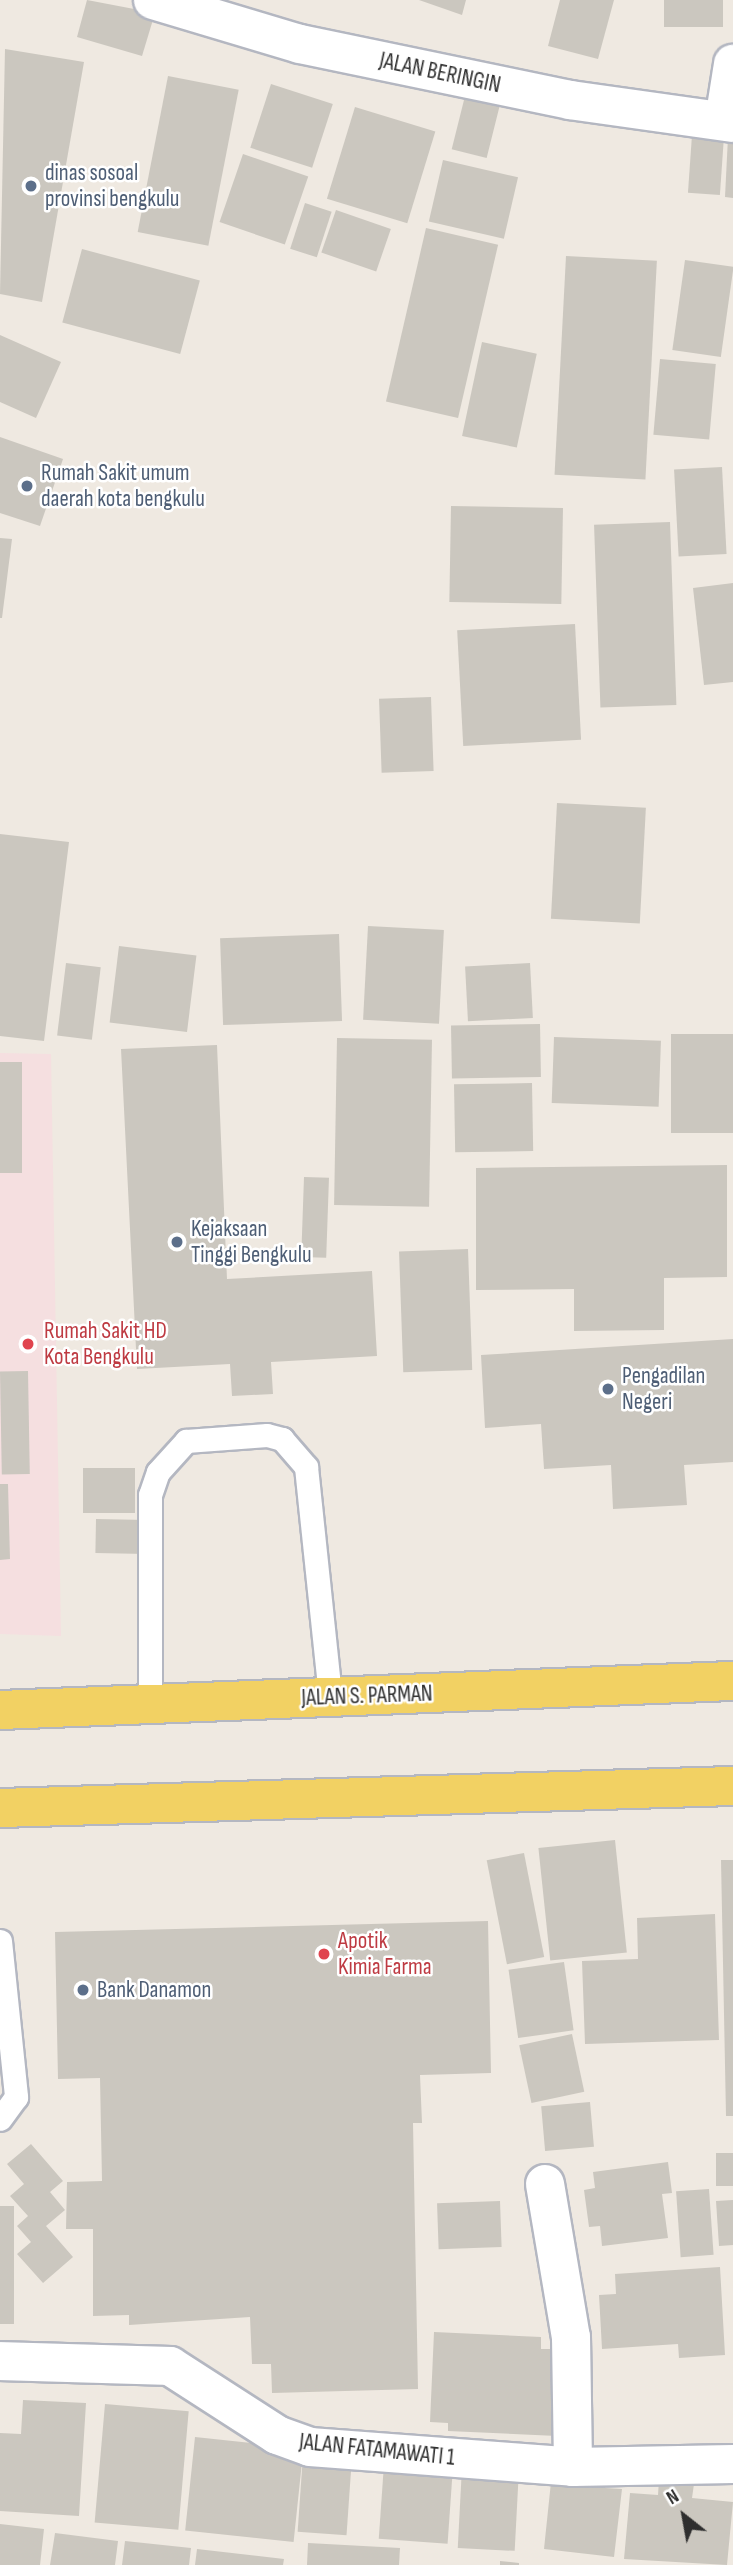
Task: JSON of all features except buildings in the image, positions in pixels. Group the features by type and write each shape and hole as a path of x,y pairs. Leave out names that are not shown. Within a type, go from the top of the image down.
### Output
{"main road":[{"name":"JALAN S. PARMAN","path":"0,1710 733,1682"},
{"path":"0,1808 733,1786"}],"street":[{"name":"JALAN BERINGIN","path":"153,0 300,44 570,100 728,122"},
{"path":"728,122 733,64"},
{"path":"545,2183 571,2337 573,2468"},
{"name":"JALAN FATAMAWATI 1","path":"0,2361 170,2367 277,2435 310,2447 573,2468 733,2464"}],"lane":[{"path":"150,1703 150,1495 158,1472 186,1441 267,1435 282,1439 306,1467 330,1697"},
{"path":"0,1941 16,2097 0,2119"}],"shaded area":[{"name":"Rumah Sakit HD Kota Bengkulu","path":"0,1053 51,1054 61,1636 0,1634"}],"place":[{"name":"dinas sosoal provinsi bengkulu","path":"31,186"},
{"name":"Rumah Sakit umum daerah kota bengkulu","path":"27,486"},
{"name":"Kejaksaan Tinggi Bengkulu","path":"177,1242"},
{"name":"Rumah Sakit HD Kota Bengkulu","path":"28,1344"},
{"name":"Pengadilan Negeri","path":"608,1389"},
{"name":"Apotik Kimia Farma","path":"324,1954"},
{"name":"Bank Danamon","path":"83,1990"}]}
